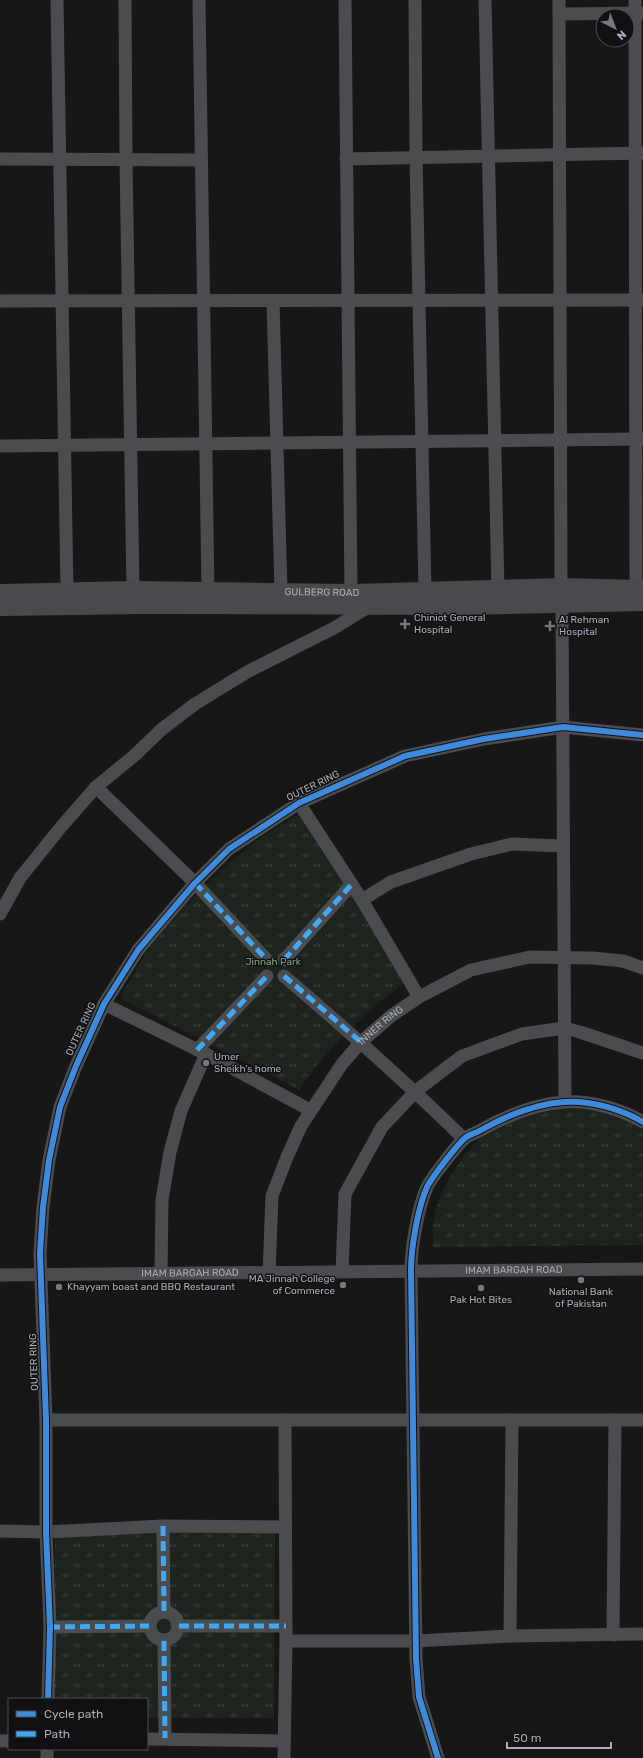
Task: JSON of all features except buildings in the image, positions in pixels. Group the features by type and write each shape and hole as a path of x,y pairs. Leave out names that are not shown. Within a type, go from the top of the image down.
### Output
{"main road":[{"name":"GULBERG ROAD","path":"0,593 133,590 352,593 425,590 498,590 562,596"},
{"name":"GULBERG ROAD","path":"0,607 143,604 465,606 562,596 641,594"}],"street":[{"path":"57,0 67,591"},
{"path":"126,0 126,160 133,590"},
{"path":"198,0 208,591"},
{"path":"345,0 352,593"},
{"path":"415,0 416,158 425,590"},
{"path":"485,0 498,590"},
{"path":"559,0 565,1102"},
{"path":"559,14 638,9 639,440 641,594"},
{"path":"346,159 639,154"},
{"path":"0,159 200,160"},
{"path":"0,301 639,300"},
{"path":"273,301 281,591"},
{"path":"0,446 639,440"},
{"path":"0,914 20,878 60,826 96,787 135,755 162,728 195,704 247,672 334,628 392,592"},
{"name":"OUTER RING","path":"48,1698 50,1627 46,1532 46,1420 41,1274 43,1206 49,1160 60,1107 76,1066 104,1004 138,950 195,883 229,849 299,803 405,756 484,739 563,727 643,735"},
{"path":"96,787 195,883 267,960"},
{"path":"299,803 362,900 419,997"},
{"path":"362,900 391,882 471,854 512,844 563,846"},
{"path":"284,960 352,884"},
{"path":"267,960 274,957 284,960"},
{"name":"INNER RING","path":"269,1272 272,1196 286,1157 310,1110 342,1064 361,1042 391,1016 419,997 471,970 530,957 592,958 623,961 643,968"},
{"path":"267,960 264,970 267,976 274,980 284,976 287,970 284,960"},
{"path":"162,1273 162,1200 170,1152 181,1111 201,1052 267,976"},
{"path":"284,976 416,1091 464,1139"},
{"path":"104,1004 201,1052 310,1110"},
{"path":"342,1271 345,1194 382,1127 416,1091 462,1056 522,1034 564,1028 643,1053"},
{"path":"438,1758 419,1697 416,1641 411,1270 420,1208 428,1186 438,1170 464,1139 520,1111 565,1102 591,1104 616,1110 643,1122"},
{"name":"IMAM BARGAH ROAD","path":"0,1275 643,1269"},
{"path":"46,1420 643,1420"},
{"path":"284,1758 286,1640 285,1420"},
{"path":"510,1636 512,1420"},
{"path":"613,1635 615,1420"},
{"path":"0,1531 46,1532 163,1526 285,1527"},
{"path":"163,1526 164,1611"},
{"path":"164,1611 175,1615 180,1626 175,1637 164,1641 154,1637 149,1626 154,1616 164,1611"},
{"path":"50,1627 149,1626"},
{"path":"180,1626 286,1626"},
{"path":"286,1640 416,1641 510,1636 643,1634"},
{"path":"164,1641 165,1738"},
{"path":"148,1739 165,1738 284,1741"}],"green space":[{"name":"Jinnah Park","path":"302,812 410,978 378,1003 336,1043 299,1090 120,998 147,951 184,907 223,868 262,837"},
{"path":"559,1109 613,1112 643,1129 643,1245 433,1247 433,1220 437,1205 456,1167 474,1144 495,1128 526,1117"},
{"path":"55,1525 275,1525 274,1718 148,1718 148,1698 55,1698"}],"marked path":[{"path":"195,883 267,960"},
{"path":"284,960 352,884"},
{"path":"197,1050 267,976"},
{"path":"284,976 361,1042"},
{"path":"163,1526 164,1611"},
{"path":"50,1627 149,1626"},
{"path":"179,1626 286,1626"},
{"path":"164,1641 165,1738"}],"cycle path":[{"path":"48,1698 50,1627 46,1532 46,1420 40,1253 43,1207 49,1160 60,1107 76,1066 104,1004 138,950 195,883 229,849 299,803 405,756 484,739 563,727 643,735"},
{"path":"438,1758 419,1697 416,1659 411,1270 412,1251 424,1195 434,1176 465,1138 500,1120 532,1108 553,1103 584,1102 615,1109 643,1122"}],"place":[{"name":"Chiniot General Hospital","path":"405,624"},
{"name":"Al Rehman Hospital","path":"550,626"},
{"name":"Umer Sheikh's home","path":"206,1063"},
{"name":"National Bank of Pakistan","path":"581,1280"},
{"name":"MA Jinnah College of Commerce","path":"343,1285"},
{"name":"Khayyam boast and BBQ Restaurant","path":"59,1287"},
{"name":"Pak Hot Bites","path":"481,1288"}]}
